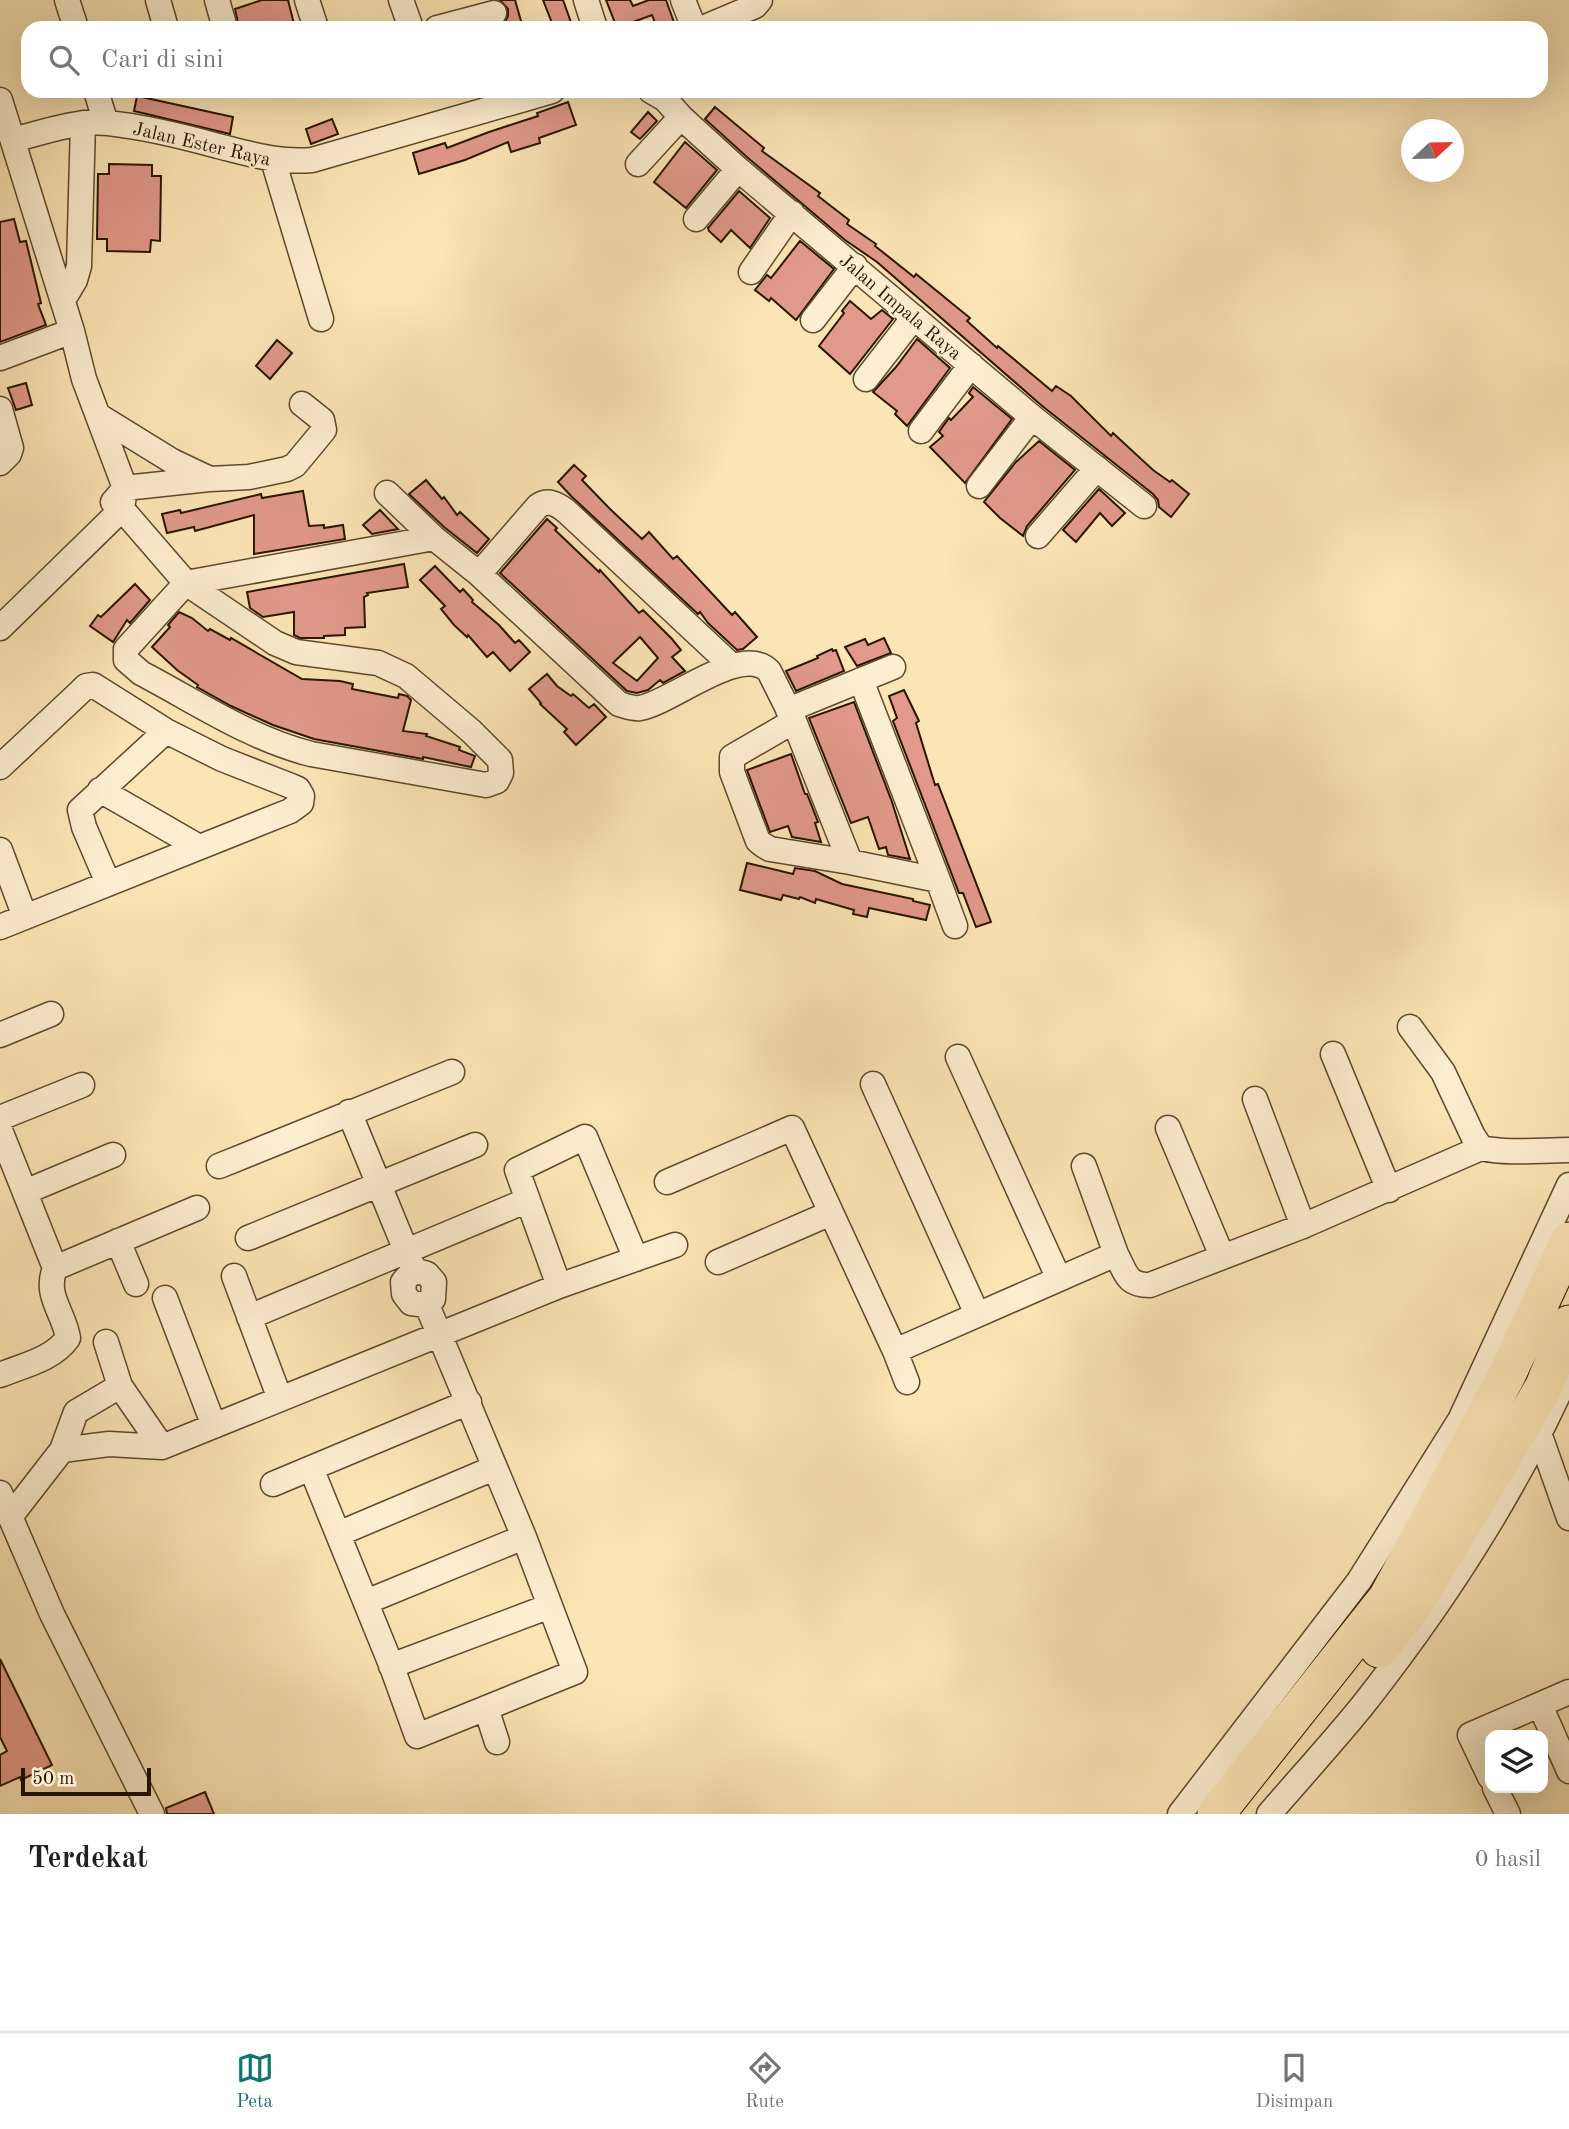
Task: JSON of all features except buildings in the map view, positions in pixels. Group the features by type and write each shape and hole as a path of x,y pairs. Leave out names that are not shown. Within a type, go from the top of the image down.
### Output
{"highway":[{"path":"1216,1814 1387,1598 1507,1375 1569,1241"},
{"path":"1248,1814 1414,1605 1510,1447 1538,1396 1569,1324"}],"street":[{"path":"66,0 74,21"},
{"path":"158,0 164,21"},
{"path":"217,0 223,21"},
{"path":"307,0 314,21"},
{"path":"401,0 408,21"},
{"path":"586,0 593,21"},
{"path":"682,0 691,21"},
{"path":"720,21 755,6 760,0"},
{"path":"466,21 494,14"},
{"path":"63,300 75,280 79,266 96,98"},
{"name":"Jalan Ester Raya","path":"13,140 95,123 172,134 273,160 312,160 511,98"},
{"path":"0,100 63,300 84,379 99,416 120,500 186,583 287,648 308,654 379,663 406,676 471,730 500,760 501,773 497,781 486,785 287,748 141,673 126,660 126,649 186,583 434,538"},
{"path":"638,164 666,102"},
{"name":"Jalan Impala Raya","path":"666,102 738,169 1032,417 1144,506"},
{"path":"273,160 321,319"},
{"path":"696,219 738,169"},
{"path":"751,272 792,213"},
{"path":"813,320 855,266"},
{"path":"866,379 915,317"},
{"path":"0,358 72,331"},
{"path":"920,431 971,365"},
{"path":"0,609 29,588 120,500 210,479 249,477 295,466 324,428 322,420 302,404"},
{"path":"0,409 11,448 0,463"},
{"path":"99,416 172,461 210,479"},
{"path":"979,486 1032,417"},
{"path":"1038,536 1097,468"},
{"path":"387,493 619,704 630,708 649,705 732,666 754,662 764,666 791,716 850,862"},
{"path":"479,574 538,506 543,502 551,502 566,511 732,666"},
{"path":"0,628 29,588"},
{"path":"893,667 861,680 791,716 732,757 732,772 758,841 770,849 938,880"},
{"path":"861,680 955,926"},
{"path":"0,766 86,686 97,687 166,731 233,764 298,789 302,796 301,803 290,811 0,927"},
{"path":"108,883 81,817 82,806 166,731"},
{"path":"100,790 199,847"},
{"path":"0,850 25,916"},
{"path":"0,1035 51,1014"},
{"path":"1410,1027 1443,1072 1481,1148"},
{"path":"1333,1054 1389,1189"},
{"path":"958,1057 1059,1279"},
{"path":"219,1166 452,1072"},
{"path":"873,1084 977,1314"},
{"path":"0,1118 82,1085"},
{"path":"1255,1099 1303,1226"},
{"path":"311,1468 366,1601 417,1736 575,1672 524,1537 427,1305 433,1299 434,1282 411,1261 349,1112"},
{"path":"667,1182 792,1128 895,1350 907,1382"},
{"path":"1168,1128 1222,1256"},
{"path":"0,1130 55,1268 50,1282 51,1290 68,1338 63,1345 43,1357 0,1375"},
{"path":"559,1286 517,1170 585,1137 636,1259"},
{"path":"248,1238 475,1145"},
{"path":"1084,1166 1116,1254 1130,1281 1137,1285 1150,1285 1303,1226 1481,1148 1507,1153 1517,1150 1569,1150"},
{"path":"25,1192 113,1155"},
{"path":"1180,1814 1359,1581 1460,1420 1569,1185"},
{"path":"248,1317 411,1261 528,1200"},
{"path":"55,1268 197,1208"},
{"path":"718,1262 831,1213"},
{"path":"118,1241 136,1284"},
{"path":"62,1450 109,1444 162,1447 559,1286 675,1245"},
{"path":"895,1350 1116,1254"},
{"path":"234,1276 280,1399"},
{"path":"165,1298 214,1426"},
{"path":"106,1342 120,1386 162,1447"},
{"path":"1269,1814 1362,1706 1432,1614 1503,1502 1569,1370"},
{"path":"10,1517 62,1450 76,1412 120,1386"},
{"path":"273,1484 469,1402"},
{"path":"1539,1433 1569,1518"},
{"path":"338,1534 494,1468"},
{"path":"0,1493 52,1614 152,1814"},
{"path":"366,1601 524,1537"},
{"path":"391,1666 550,1606"},
{"path":"1485,1766 1471,1735 1569,1692"},
{"path":"1540,1705 1569,1771"},
{"path":"486,1708 497,1742"},
{"path":"1498,1793 1508,1814"}]}
